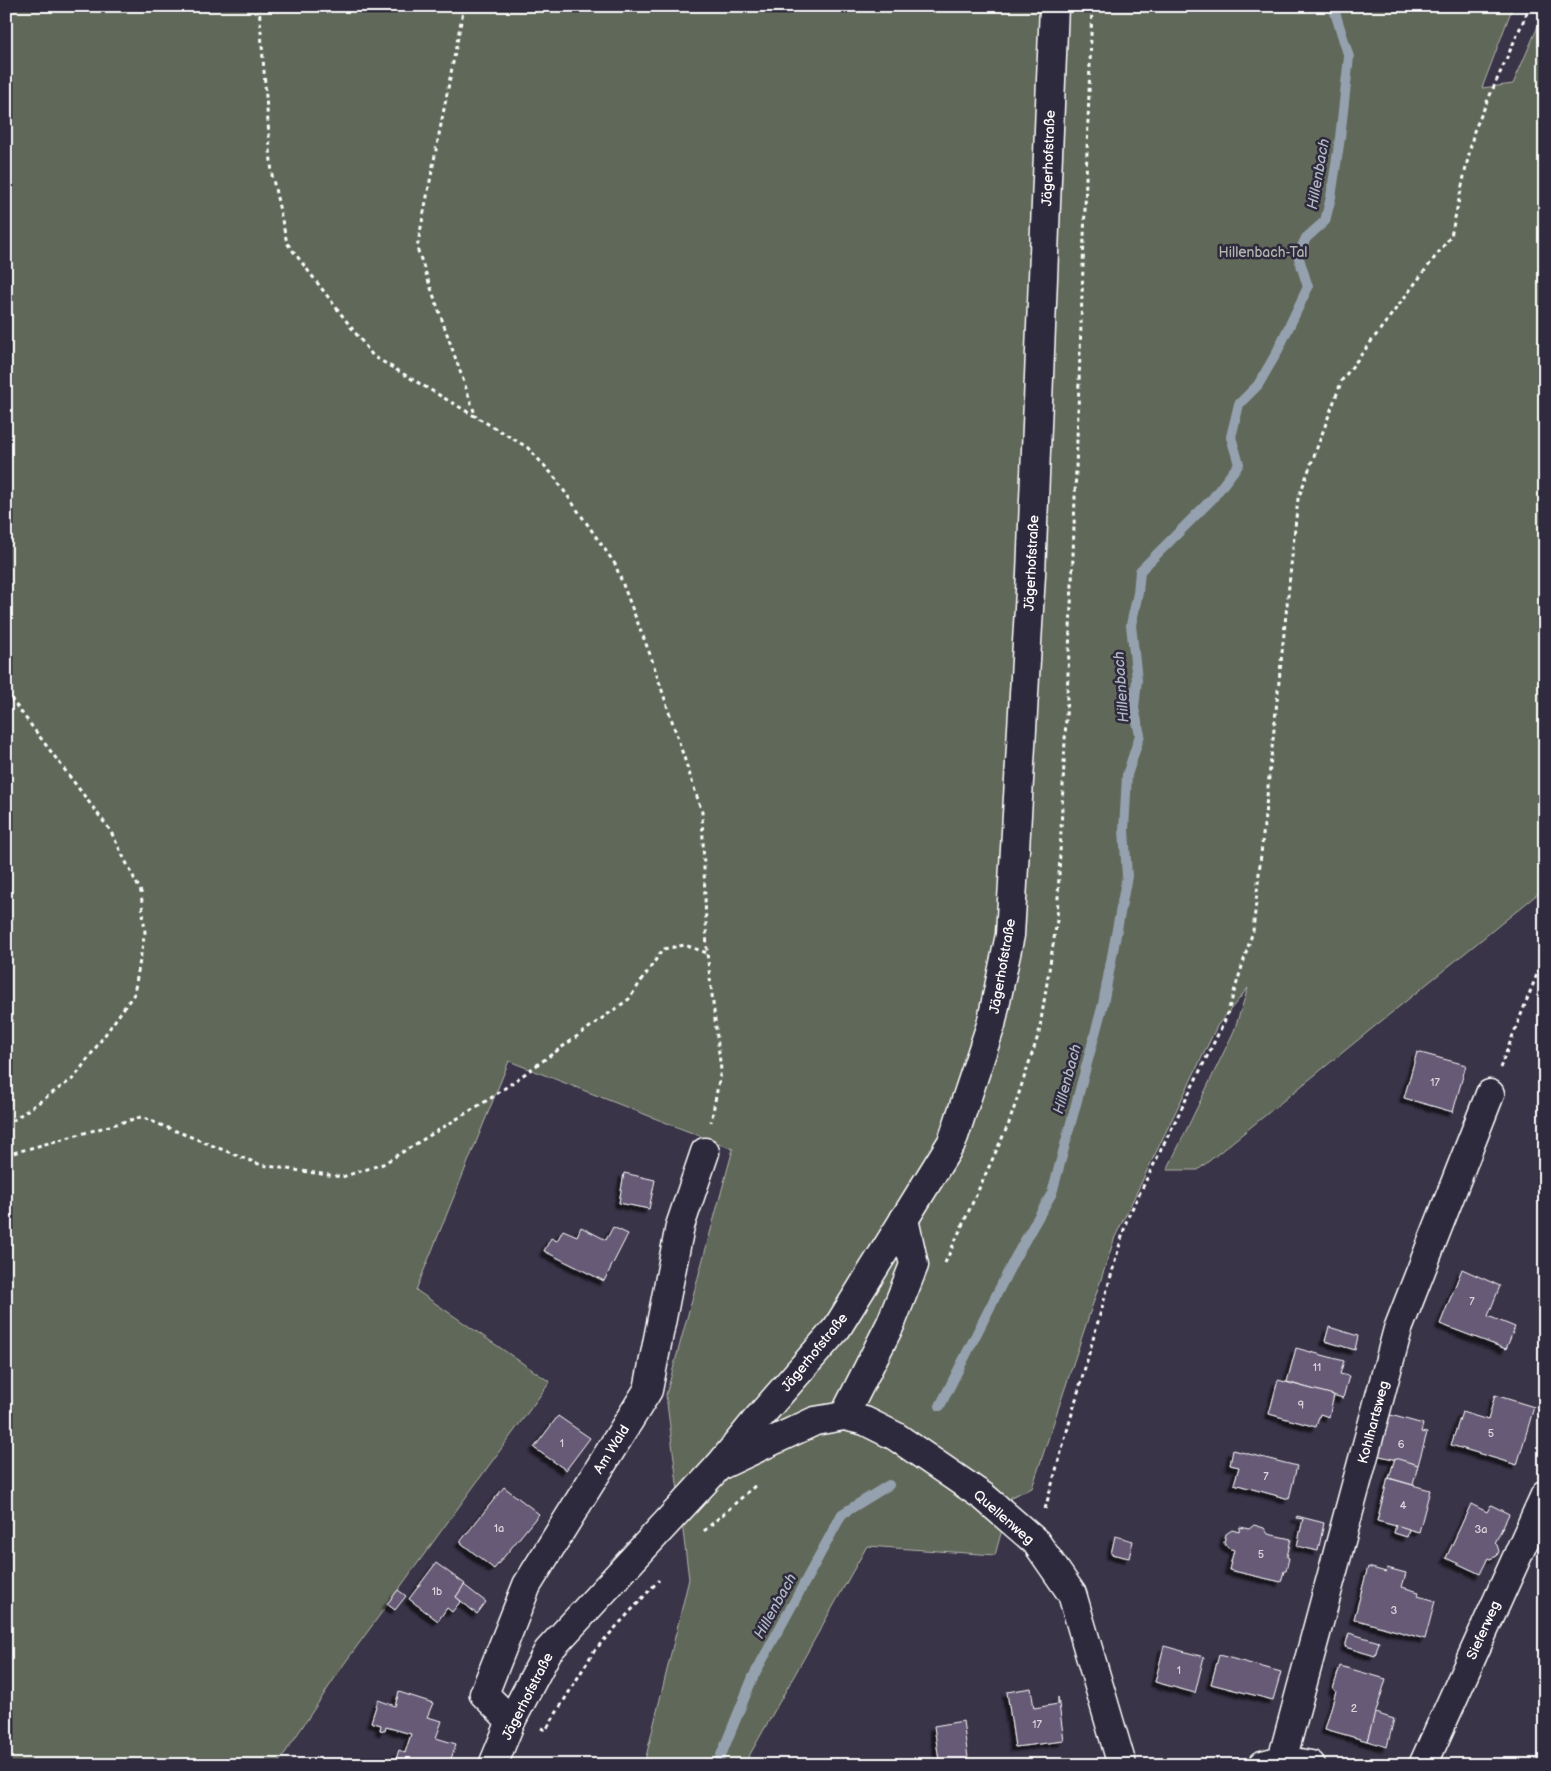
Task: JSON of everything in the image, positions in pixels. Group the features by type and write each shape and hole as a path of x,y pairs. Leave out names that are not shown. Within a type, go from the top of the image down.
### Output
{"street":[{"name":"Jägerhofstraße","path":"493,1765 511,1720 548,1651 718,1466 837,1328 952,1142 991,1025 1010,936 1031,574 1054,6"},
{"name":"Kohlhartsweg","path":"1272,1762 1398,1328 1490,1094"},
{"name":"Am Wald","path":"511,1720 484,1694 527,1585 648,1390 680,1226 705,1152"},
{"path":"844,1416 891,1324 914,1265 904,1219"},
{"name":"Quellenweg","path":"718,1466 815,1421 844,1416 864,1421 895,1436 984,1497 1036,1542 1072,1594 1122,1765"},
{"name":"Sieferweg","path":"1423,1765 1545,1495"},
{"path":"1272,1762 1311,1765"}],"path":[{"path":"259,6 272,176 287,243 373,356 527,447 553,475 615,564 651,657 702,812 707,952 721,1070 705,1152"},
{"path":"464,6 417,248 477,418"},
{"path":"942,1272 1009,1123 1036,1042 1057,920 1071,603 1092,6"},
{"path":"1036,1542 1128,1219 1226,1018 1253,930 1298,500 1342,380 1451,236 1474,131 1530,6"},
{"path":"6,692 110,830 141,892 144,932 134,994 74,1078 6,1125"},
{"path":"6,1155 141,1117 261,1165 342,1176 350,1174 383,1164 491,1098 629,998 663,949 685,945 707,952"},
{"path":"1490,1094 1545,954"},
{"path":"700,1534 763,1478"},
{"path":"511,1720 546,1730 594,1651 661,1578"}],"green space":[{"name":"Hillenbach-Tal","path":"6,6 1513,6 1482,88 1513,84 1545,10 1545,888 1198,1170 1167,1170 1234,1031 1248,988 1217,1026 1115,1237 1032,1488 1011,1497 995,1555 867,1546 744,1765 644,1765 689,1579 666,1395 733,1149 509,1061 416,1290 550,1382 344,1664 277,1765 6,1765"}],"building":[{"path":"1417,1052 1466,1065 1453,1112 1404,1098"},
{"path":"624,1173 655,1180 649,1209 619,1203"},
{"path":"581,1227 606,1240 613,1227 628,1234 604,1281 544,1251 551,1238 557,1241 563,1230 577,1236"},
{"path":"1462,1269 1500,1286 1488,1316 1515,1327 1506,1349 1440,1324"},
{"path":"1329,1327 1358,1336 1355,1350 1325,1341"},
{"path":"1296,1348 1344,1361 1340,1374 1349,1376 1343,1398 1287,1382"},
{"path":"1278,1380 1334,1395 1329,1417 1320,1414 1316,1427 1269,1414"},
{"path":"1495,1395 1534,1407 1517,1465 1451,1445 1462,1412 1488,1420"},
{"path":"1387,1414 1423,1424 1421,1432 1427,1433 1418,1465 1376,1455"},
{"path":"558,1416 590,1438 566,1470 534,1448"},
{"path":"1233,1450 1297,1466 1289,1499 1234,1484 1239,1467 1230,1465"},
{"path":"1395,1458 1418,1465 1413,1485 1389,1478"},
{"path":"1388,1478 1430,1490 1419,1532 1377,1521"},
{"path":"504,1487 539,1514 494,1569 460,1542"},
{"path":"1471,1504 1487,1512 1491,1505 1509,1514 1495,1543 1499,1551 1497,1556 1488,1558 1480,1574 1446,1558"},
{"path":"1297,1516 1324,1523 1318,1551 1297,1546 1303,1519 1296,1518"},
{"path":"1254,1525 1264,1528 1268,1534 1291,1539 1286,1571 1284,1571 1281,1582 1229,1570 1234,1550 1228,1548 1224,1543 1226,1534 1232,1530 1239,1532 1240,1527 1249,1529"},
{"path":"1396,1525 1409,1529 1407,1537 1394,1533"},
{"path":"1115,1536 1133,1541 1129,1558 1111,1554"},
{"path":"436,1563 465,1584 456,1597 461,1601 452,1612 447,1608 438,1621 409,1599"},
{"path":"1368,1567 1386,1572 1387,1568 1406,1573 1402,1587 1419,1592 1418,1596 1435,1601 1425,1639 1354,1619"},
{"path":"464,1585 486,1602 477,1614 456,1597"},
{"path":"398,1590 406,1596 395,1610 387,1604"},
{"path":"1349,1633 1379,1642 1375,1656 1345,1647"},
{"path":"1164,1646 1204,1657 1195,1693 1155,1682"},
{"path":"1219,1655 1281,1672 1273,1700 1211,1684"},
{"path":"1340,1666 1386,1679 1367,1741 1325,1729 1336,1691 1333,1689"},
{"path":"1031,1688 1034,1708 1058,1704 1058,1697 1064,1741 1015,1747 1007,1692"},
{"path":"399,1692 433,1703 427,1717 442,1721 436,1738 456,1744 449,1765 394,1765 399,1750 405,1753 411,1734 386,1727 385,1731 380,1730 381,1725 371,1722 378,1700 395,1706"},
{"path":"1375,1713 1394,1719 1387,1747 1367,1741"},
{"path":"963,1721 969,1765 943,1765 942,1759 939,1760 934,1726"}],"waterway":[{"name":"Hillenbach","path":"940,1406 1015,1258 1052,1193 1103,1004 1127,876 1124,830 1127,775 1140,735 1134,708 1137,680 1131,625 1138,593 1140,571 1212,499 1239,464 1231,437 1239,404 1258,385 1276,354 1308,287 1298,255 1306,238 1325,221 1331,197 1340,138 1349,57 1333,6"},
{"name":"Hillenbach","path":"717,1765 753,1677 842,1514 889,1485"}]}
